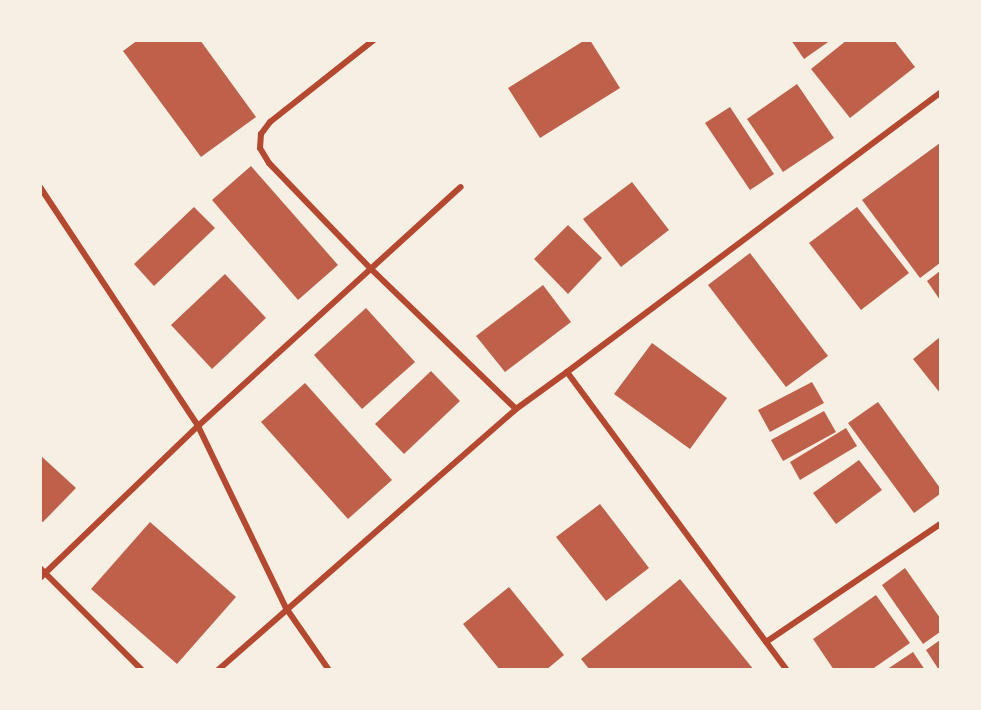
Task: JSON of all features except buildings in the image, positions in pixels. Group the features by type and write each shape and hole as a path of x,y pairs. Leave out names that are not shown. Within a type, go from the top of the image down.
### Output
{"street":[{"path":"375,41 270,122 261,134 261,148 269,163 371,269 516,409"},
{"path":"218,669 516,409 940,93"},
{"path":"40,187 198,426 286,608 328,669"},
{"path":"142,669 42,573 198,426 461,187"},
{"path":"567,372 786,669"},
{"path":"766,642 940,524"}]}
